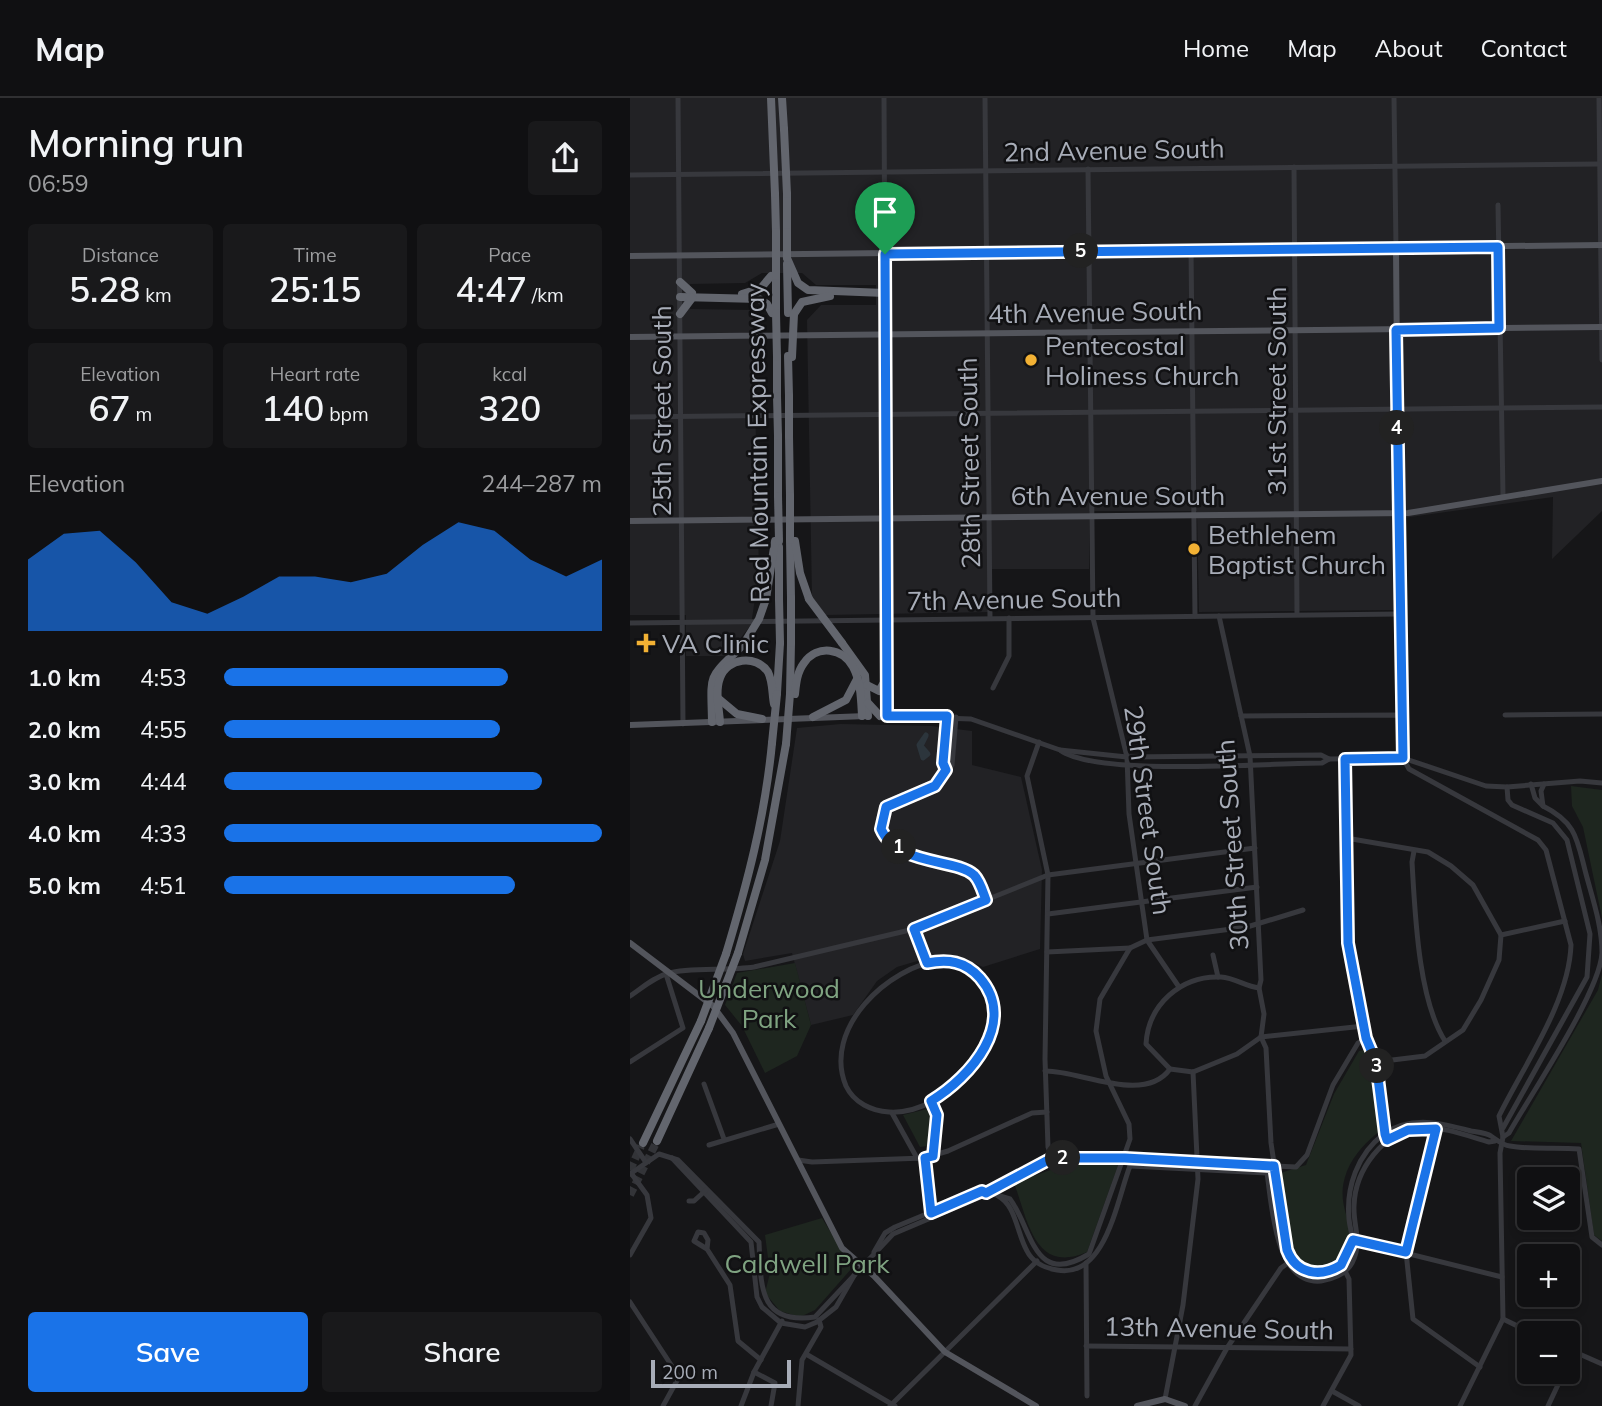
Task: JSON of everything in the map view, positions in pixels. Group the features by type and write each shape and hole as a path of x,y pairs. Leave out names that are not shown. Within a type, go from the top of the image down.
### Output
{"highway":[{"name":"Red Mountain Expressway","path":"643,1143 701,1021 726,954 765,813 780,643 777,336 773,276 775,198 771,98"},
{"name":"Red Mountain Expressway","path":"782,98 787,258 791,276 789,436 793,541 793,694"},
{"path":"680,295 754,292 773,276"},
{"path":"791,276 803,287 815,291 885,293"},
{"path":"680,282 692,295 759,299 768,304 774,313"},
{"path":"791,313 802,302 813,298 885,293"},
{"path":"680,314 692,295"},
{"path":"716,722 712,680 715,670 743,645 759,619 766,599 777,541"},
{"path":"793,541 809,599 862,668 867,684 865,716"},
{"path":"657,1141 709,1028 738,953 765,860 788,743 793,694 802,665 820,651 831,651 844,657 857,679 865,716"},
{"path":"716,722 718,684 725,668 743,660 763,667 775,694"},
{"path":"813,717 846,699 857,679"},
{"path":"867,684 879,691 886,679"},
{"path":"718,698 737,714 762,719"},
{"path":"867,701 873,711 884,716"}],"main road":[{"path":"630,256 1601,245"},
{"path":"1395,248 1400,715"},
{"name":"4th Avenue South","path":"630,337 1192,329 1294,331 1602,327"},
{"name":"6th Avenue South","path":"630,521 1432,511 1503,495 1602,481"},
{"path":"630,725 865,716"},
{"path":"630,943 666,974 713,1006 733,1033 842,1248 863,1266 945,1352 1036,1406"},
{"path":"1137,1406 1165,1399 1185,1406"}],"street":[{"name":"25th Street South","path":"678,98 683,724"},
{"path":"884,98 887,517 884,716"},
{"name":"28th Street South","path":"985,98 990,618"},
{"path":"1394,98 1395,248"},
{"path":"1599,98 1602,360"},
{"name":"2nd Avenue South","path":"630,175 1599,164"},
{"name":"31st Street South","path":"1294,167 1297,614"},
{"name":"29th Street South","path":"1088,169 1093,618 1126,757 1136,863 1147,940 1179,987"},
{"path":"1498,205 1503,495"},
{"path":"1191,249 1195,616"},
{"path":"630,417 1602,407"},
{"name":"7th Avenue South","path":"630,623 1399,614"},
{"name":"30th Street South","path":"1219,616 1250,755 1259,924 1259,988"},
{"path":"993,688 1009,656 1009,618"},
{"path":"1505,715 1602,714"},
{"path":"1241,716 1400,715 1403,758 1409,769 1538,840 1546,850 1571,945 1567,978 1499,1116 1503,1128"},
{"path":"865,716 956,716 988,723 1060,750 1069,757 1126,766 1403,758 1486,786 1507,788 1580,781 1602,783"},
{"path":"946,770 943,763 947,716"},
{"path":"956,716 952,765 935,786 886,807 881,829 887,840 913,855 970,872 976,878 986,900"},
{"path":"1039,742 1027,780 1048,875 1045,1071 1048,1147 1052,1158"},
{"path":"1060,750 1071,749 1126,757 1321,755 1329,759"},
{"path":"1345,759 1348,943 1366,1038 1376,1062 1386,1137"},
{"path":"1500,1141 1509,1133 1590,992 1602,954 1601,930 1575,831 1562,816 1542,806 1535,797 1531,784"},
{"path":"1542,806 1541,791 1544,784"},
{"path":"1460,1406 1503,1319 1500,1141 1503,1128 1587,977 1591,949 1567,841 1553,823 1512,805 1508,800 1507,788"},
{"path":"1346,838 1428,852 1468,880 1485,903 1501,935 1499,960 1482,1000 1463,1030 1425,1056 1376,1062"},
{"path":"630,996 666,974 754,967 914,929 1048,875 1255,848"},
{"path":"1414,851 1412,862 1419,946 1432,1005 1445,1041"},
{"path":"1048,914 1257,887"},
{"path":"1047,952 1130,947 1147,940 1259,924 1303,910"},
{"path":"1501,935 1565,921"},
{"path":"914,929 927,963"},
{"path":"1037,1260 1061,1263 1085,1257 1092,1249 1125,1158 1130,1139 1129,1124 1111,1085 1098,1043 1097,1012 1100,999 1130,947"},
{"path":"1213,955 1218,977"},
{"path":"954,961 973,970 990,990 995,1011 989,1038 974,1065 948,1090 931,1101 892,1113 869,1108 849,1092 839,1064 840,1050 843,1037 868,1002 900,975 927,963 954,961"},
{"path":"696,963 697,972"},
{"path":"630,1062 683,1028 666,974"},
{"path":"1195,1406 1227,1348 1288,1262 1274,1166 1266,1048 1261,1037 1264,1014 1259,988 1218,977 1179,987 1161,1003 1147,1025 1146,1044 1170,1069 1193,1072 1237,1054 1261,1037 1364,1026"},
{"path":"986,1193 1052,1158 1125,1158 1296,1167 1302,1163 1333,1085 1358,1043 1366,1038"},
{"path":"1045,1071 1060,1071 1111,1085 1127,1086 1159,1079 1170,1069"},
{"path":"1165,1399 1176,1347 1198,1171 1193,1072"},
{"path":"704,1084 724,1139"},
{"path":"931,1101 937,1115 933,1156"},
{"path":"798,1160 812,1162 933,1156 1023,1117 1046,1112"},
{"path":"892,1113 921,1158 931,1217"},
{"path":"1346,1272 1356,1241 1348,1206 1352,1180 1364,1156 1386,1137 1416,1122 1437,1125 1489,1142 1579,1149 1592,1237 1602,1245"},
{"path":"709,1145 779,1124"},
{"path":"1437,1125 1406,1252 1413,1319 1480,1367"},
{"path":"630,1139 645,1161"},
{"path":"630,1255 651,1218 647,1195 631,1173 659,1154 672,1158 759,1242 761,1287 765,1300 785,1315 798,1319 818,1318"},
{"path":"1125,1158 1130,1166"},
{"path":"1130,1166 1268,1173"},
{"path":"704,1188 751,1242 757,1297 762,1307 781,1324 805,1327 836,1307 885,1233 931,1217 982,1191 1006,1202 1027,1252 1037,1260 1061,1271 1086,1265 1102,1246 1130,1166"},
{"path":"1268,1173 1274,1166"},
{"path":"1268,1173 1288,1262 1302,1277 1312,1280 1323,1280 1346,1272"},
{"path":"1009,1181 1010,1199 1037,1260"},
{"path":"986,1193 998,1192 1010,1199"},
{"path":"1356,1241 1502,1277"},
{"path":"1288,1262 1319,1274 1341,1265 1356,1241"},
{"path":"707,1249 730,1285 738,1341 761,1360"},
{"path":"1085,1257 1087,1396"},
{"path":"806,1354 892,1405 1037,1260"},
{"path":"1323,1406 1351,1355 1349,1279 1341,1265"},
{"path":"630,1302 679,1377 663,1406"},
{"path":"741,1406 754,1372 785,1315"},
{"path":"798,1406 806,1354 821,1327 818,1318"},
{"path":"1503,1319 1517,1326"},
{"name":"13th Avenue South","path":"1086,1346 1351,1349"},
{"path":"1580,1354 1602,1364"},
{"path":"754,1372 775,1383 772,1406"},
{"path":"1548,1406 1558,1384"},
{"path":"1332,1391 1359,1406"}],"shaded area":[{"path":"630,98 1602,98 1602,511 1552,559 1553,497 1396,519 1396,610 1199,612 1197,511 1089,511 1089,569 992,569 992,612 825,615 812,597 807,320 821,305 876,305 876,285 816,285 802,273 762,273 745,283 690,284 690,309 753,310 759,572 751,625 726,656 686,656 686,615 630,615"},
{"path":"841,724 932,726 972,731 972,765 1021,777 1042,870 1040,949 983,967 957,956 934,956 897,967 877,981 853,1015 811,1025 792,953 745,961 743,954 780,841 797,728"}],"green space":[{"path":"1571,786 1602,790 1602,918 1583,827 1572,806"},
{"name":"Underwood Park","path":"795,963 811,1025 797,1056 765,1073 742,1026 725,1005 737,973"},
{"path":"1602,974 1602,1241 1594,1235 1581,1143 1511,1141 1598,990"},
{"path":"1367,1049 1372,1059 1381,1130 1357,1153 1347,1171 1343,1200 1350,1240 1346,1253 1332,1268 1313,1270 1301,1265 1293,1255 1277,1174 1306,1165 1334,1094 1359,1051"},
{"path":"931,1108 928,1146 920,1147 903,1115"},
{"path":"1070,1163 1119,1163 1087,1252 1069,1257 1055,1256 1044,1250 1036,1240 1014,1183"},
{"name":"Caldwell Park","path":"822,1218 852,1268 815,1310 800,1317 780,1311 765,1293 770,1273 765,1235"}],"waterway":[{"path":"926,735 919,745 923,758 928,754 921,746 926,736"}],"tunnel":[{"path":"630,1195 657,1141"},
{"path":"630,1170 641,1146"}],"place":[{"name":"Pentecostal Holiness Church","path":"1031,360"},
{"name":"Bethlehem Baptist Church","path":"1194,549"},
{"name":"VA Clinic","path":"646,643"}],"route":[{"path":"1498,247 1499,328 1396,330 1399,664 1403,758 1345,759 1345,897 1348,943 1366,1038 1376,1062 1385,1134 1387,1140 1408,1130 1436,1129 1406,1252 1353,1240 1346,1260 1332,1271 1319,1274 1307,1271 1291,1261 1274,1166 1125,1158 1052,1158 986,1193 982,1191 931,1213 925,1158 933,1156 937,1115 931,1101 964,1077 974,1065 989,1038 995,1011 990,990 973,970 954,961 927,963 914,929 986,900 976,878 963,869 939,865 913,855 887,840 881,829 886,807 935,786 941,780 946,770 943,763 947,716 887,716 885,254 1498,247"}]}
